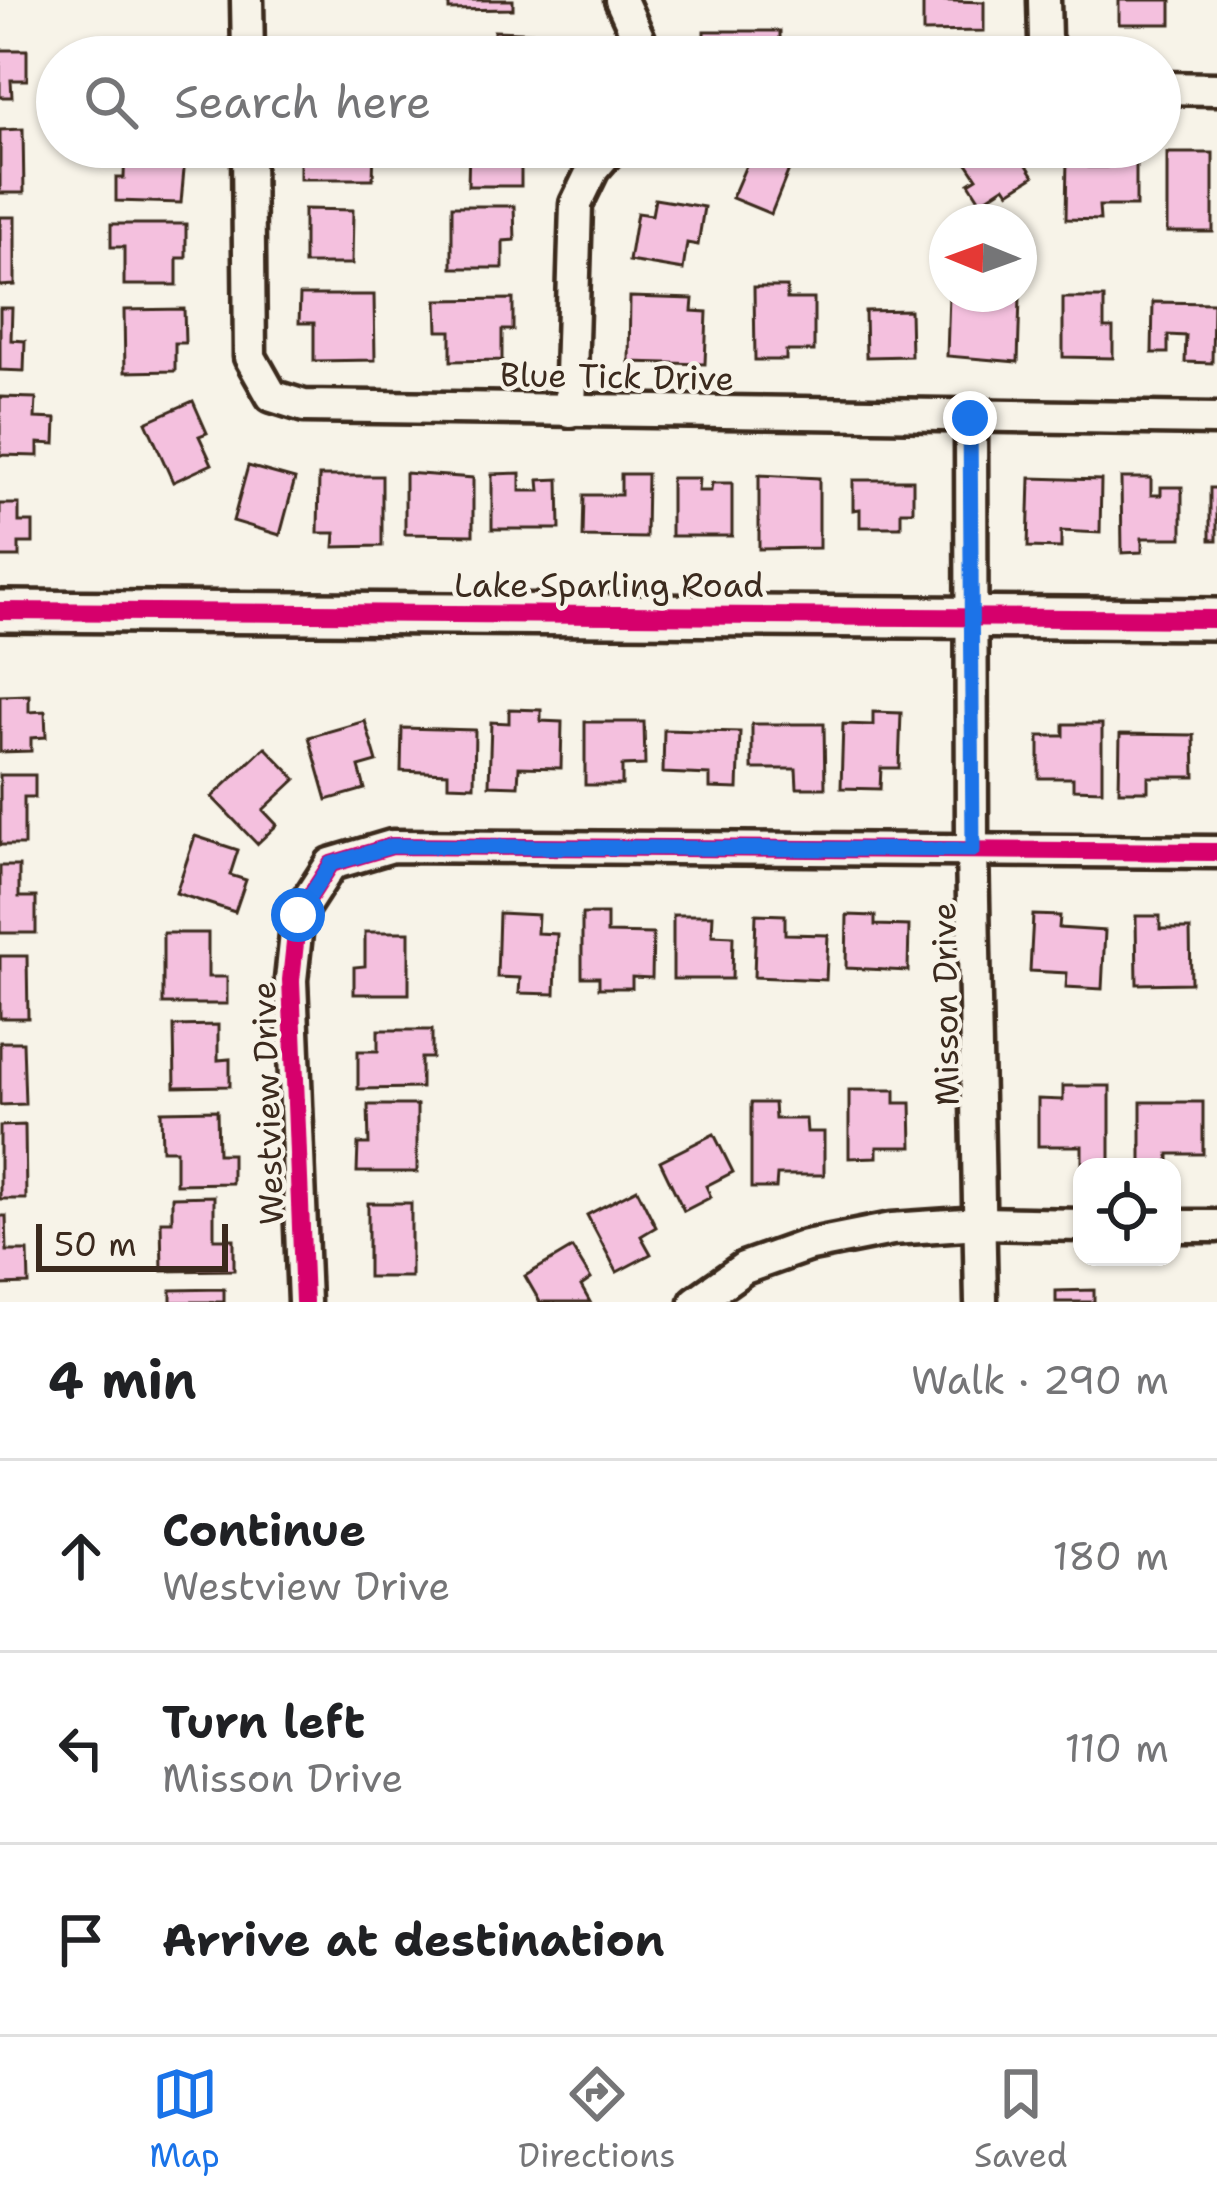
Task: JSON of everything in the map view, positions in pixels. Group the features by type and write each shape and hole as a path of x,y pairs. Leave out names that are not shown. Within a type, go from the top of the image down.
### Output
{"street":[{"path":"247,0 248,36"},
{"path":"621,0 637,36"},
{"path":"1044,0 1045,36"},
{"path":"1181,88 1217,89"},
{"name":"Blue Tick Drive","path":"248,168 250,357 272,396 304,406 1217,419"},
{"path":"570,411 577,204 595,168"},
{"name":"Misson Drive","path":"970,418 981,1302"},
{"name":"Lake Sparling Road","path":"0,610 1217,619"},
{"name":"Westview Drive","path":"304,1302 291,980 298,915 331,864 392,846 1217,852"},
{"path":"696,1302 744,1268 806,1246 892,1229 979,1223 1073,1225"},
{"path":"1181,1226 1217,1226"}],"building":[{"path":"449,0 513,0 513,9 449,10"},
{"path":"923,0 984,2 984,31 923,32"},
{"path":"1119,0 1171,0 1171,24 1119,24"},
{"path":"494,31 546,33 546,36 494,36"},
{"path":"704,31 780,31 780,36 704,36"},
{"path":"0,50 27,50 27,80 11,80 12,97 0,97"},
{"path":"23,129 24,193 0,193 0,130"},
{"path":"1181,153 1213,153 1213,232 1167,232 1167,168 1181,168"},
{"path":"124,168 184,168 181,203 116,201 116,178 124,178"},
{"path":"300,168 373,168 373,179 300,179"},
{"path":"468,168 521,168 521,186 468,186"},
{"path":"745,168 790,168 771,214 732,198"},
{"path":"970,168 1029,168 1034,176 1009,192 1005,186 981,202 969,183 977,178"},
{"path":"1067,168 1136,168 1136,206 1099,206 1100,220 1066,219"},
{"path":"655,199 704,207 698,245 687,243 683,270 629,261 637,213 652,215"},
{"path":"452,206 514,206 515,240 503,241 503,268 452,268"},
{"path":"304,209 353,210 352,264 304,264"},
{"path":"0,217 15,217 15,285 0,286"},
{"path":"111,224 186,224 186,258 177,258 177,285 124,285 124,247 111,247"},
{"path":"754,287 787,287 787,299 814,299 814,351 786,351 786,360 755,360"},
{"path":"300,295 374,295 375,360 314,361 314,323 299,323"},
{"path":"630,297 693,299 692,311 707,312 705,364 629,362"},
{"path":"1063,298 1104,298 1104,328 1113,328 1113,358 1063,357"},
{"path":"513,299 513,330 502,330 502,360 451,361 451,331 438,331 437,300"},
{"path":"1153,302 1213,303 1212,363 1185,362 1186,336 1168,335 1168,353 1152,353"},
{"path":"0,308 12,308 11,340 25,341 24,371 0,370"},
{"path":"184,309 185,343 175,343 175,371 125,372 124,310"},
{"path":"910,310 911,356 866,357 865,311"},
{"path":"948,312 1020,312 1018,362 947,356"},
{"path":"0,397 36,398 35,418 56,419 55,444 38,443 38,456 0,455"},
{"path":"193,401 207,433 199,436 212,464 173,482 146,422"},
{"path":"248,466 295,479 280,535 233,521"},
{"path":"405,473 473,478 473,535 405,534"},
{"path":"520,473 520,491 540,491 539,480 559,479 560,529 492,529 492,474"},
{"path":"621,474 647,474 646,538 583,537 584,495 621,495"},
{"path":"759,475 819,478 819,548 759,549"},
{"path":"319,476 382,476 382,546 334,547 335,533 318,533"},
{"path":"671,478 699,478 698,491 711,491 712,483 732,483 732,536 671,536"},
{"path":"1030,478 1101,480 1100,533 1061,531 1061,548 1028,547"},
{"path":"1121,478 1151,478 1151,495 1161,495 1161,487 1182,487 1182,538 1142,538 1142,552 1122,553"},
{"path":"853,480 913,480 913,511 901,511 901,527 860,527 860,509 853,510"},
{"path":"1210,488 1217,488 1217,540 1210,540"},
{"path":"0,504 19,504 19,522 33,522 33,543 19,543 19,557 0,557"},
{"path":"29,695 29,712 45,711 46,737 31,738 31,751 0,752 0,696"},
{"path":"509,709 541,710 541,721 562,722 561,768 519,767 518,786 489,785 491,722 509,723"},
{"path":"873,712 901,713 899,768 881,768 880,789 841,788 843,724 873,725"},
{"path":"365,721 377,762 359,767 365,789 327,800 309,737"},
{"path":"585,722 644,722 645,765 622,766 622,785 585,785"},
{"path":"752,724 824,724 825,788 797,788 796,769 752,769"},
{"path":"1064,724 1102,724 1102,790 1073,789 1073,778 1039,778 1039,736 1064,736"},
{"path":"402,728 475,730 474,786 448,785 448,773 401,771"},
{"path":"664,730 740,732 738,789 710,788 710,775 663,773"},
{"path":"1120,734 1194,735 1195,777 1148,777 1148,791 1119,791"},
{"path":"265,747 296,779 263,810 277,825 257,844 212,797"},
{"path":"0,775 35,775 35,797 24,797 24,845 0,845"},
{"path":"195,836 238,850 230,875 246,880 235,912 176,893"},
{"path":"0,866 19,866 19,897 36,897 36,933 0,933"},
{"path":"499,913 538,915 537,933 557,934 555,994 519,993 520,978 497,977"},
{"path":"582,914 607,914 607,933 653,934 652,978 632,977 632,988 599,988 599,977 582,977"},
{"path":"756,914 785,915 785,934 828,935 826,980 754,977"},
{"path":"673,915 713,915 712,935 733,936 732,979 673,979"},
{"path":"847,915 875,916 875,925 909,926 908,971 846,968"},
{"path":"1033,915 1060,916 1059,928 1105,931 1102,989 1066,987 1067,973 1030,971"},
{"path":"1136,916 1160,916 1160,929 1190,929 1191,983 1137,984"},
{"path":"365,932 409,932 409,994 354,994 354,967 365,966"},
{"path":"163,933 208,933 208,977 227,977 227,1004 163,1004"},
{"path":"0,956 27,956 28,1018 0,1018"},
{"path":"218,1025 218,1060 230,1059 230,1086 175,1087 174,1026"},
{"path":"378,1030 432,1030 432,1058 421,1058 421,1088 358,1089 358,1051 378,1051"},
{"path":"0,1042 23,1042 25,1104 0,1105"},
{"path":"1063,1086 1110,1086 1110,1158 1082,1158 1082,1146 1038,1146 1038,1099 1063,1100"},
{"path":"849,1090 895,1090 895,1103 911,1103 912,1147 877,1147 877,1157 849,1158"},
{"path":"1141,1102 1203,1102 1203,1154 1141,1158"},
{"path":"751,1103 774,1103 775,1119 806,1119 807,1132 824,1132 824,1175 777,1175 776,1188 751,1188"},
{"path":"368,1105 417,1105 417,1172 357,1172 358,1144 369,1144"},
{"path":"217,1110 218,1154 232,1154 232,1183 176,1184 176,1150 162,1150 161,1111"},
{"path":"25,1125 26,1199 0,1199 0,1126"},
{"path":"714,1134 733,1172 706,1186 711,1197 684,1211 660,1161"},
{"path":"637,1189 656,1227 641,1236 651,1254 617,1272 587,1215"},
{"path":"214,1196 214,1239 234,1239 234,1270 162,1271 161,1221 172,1221 172,1197"},
{"path":"368,1203 411,1203 411,1277 368,1277"},
{"path":"0,1216 6,1216 7,1251 28,1251 29,1284 0,1285"},
{"path":"572,1248 591,1279 581,1286 590,1302 540,1302 525,1276"},
{"path":"224,1289 224,1302 171,1302 171,1290"},
{"path":"1094,1290 1094,1302 1056,1302 1056,1291"}],"cycle path":[{"path":"0,611 1217,619"},
{"path":"304,1302 291,980 298,915 331,864 392,846 1217,852"}],"route":[{"path":"298,915 331,864 392,846 973,850 970,418"}]}
